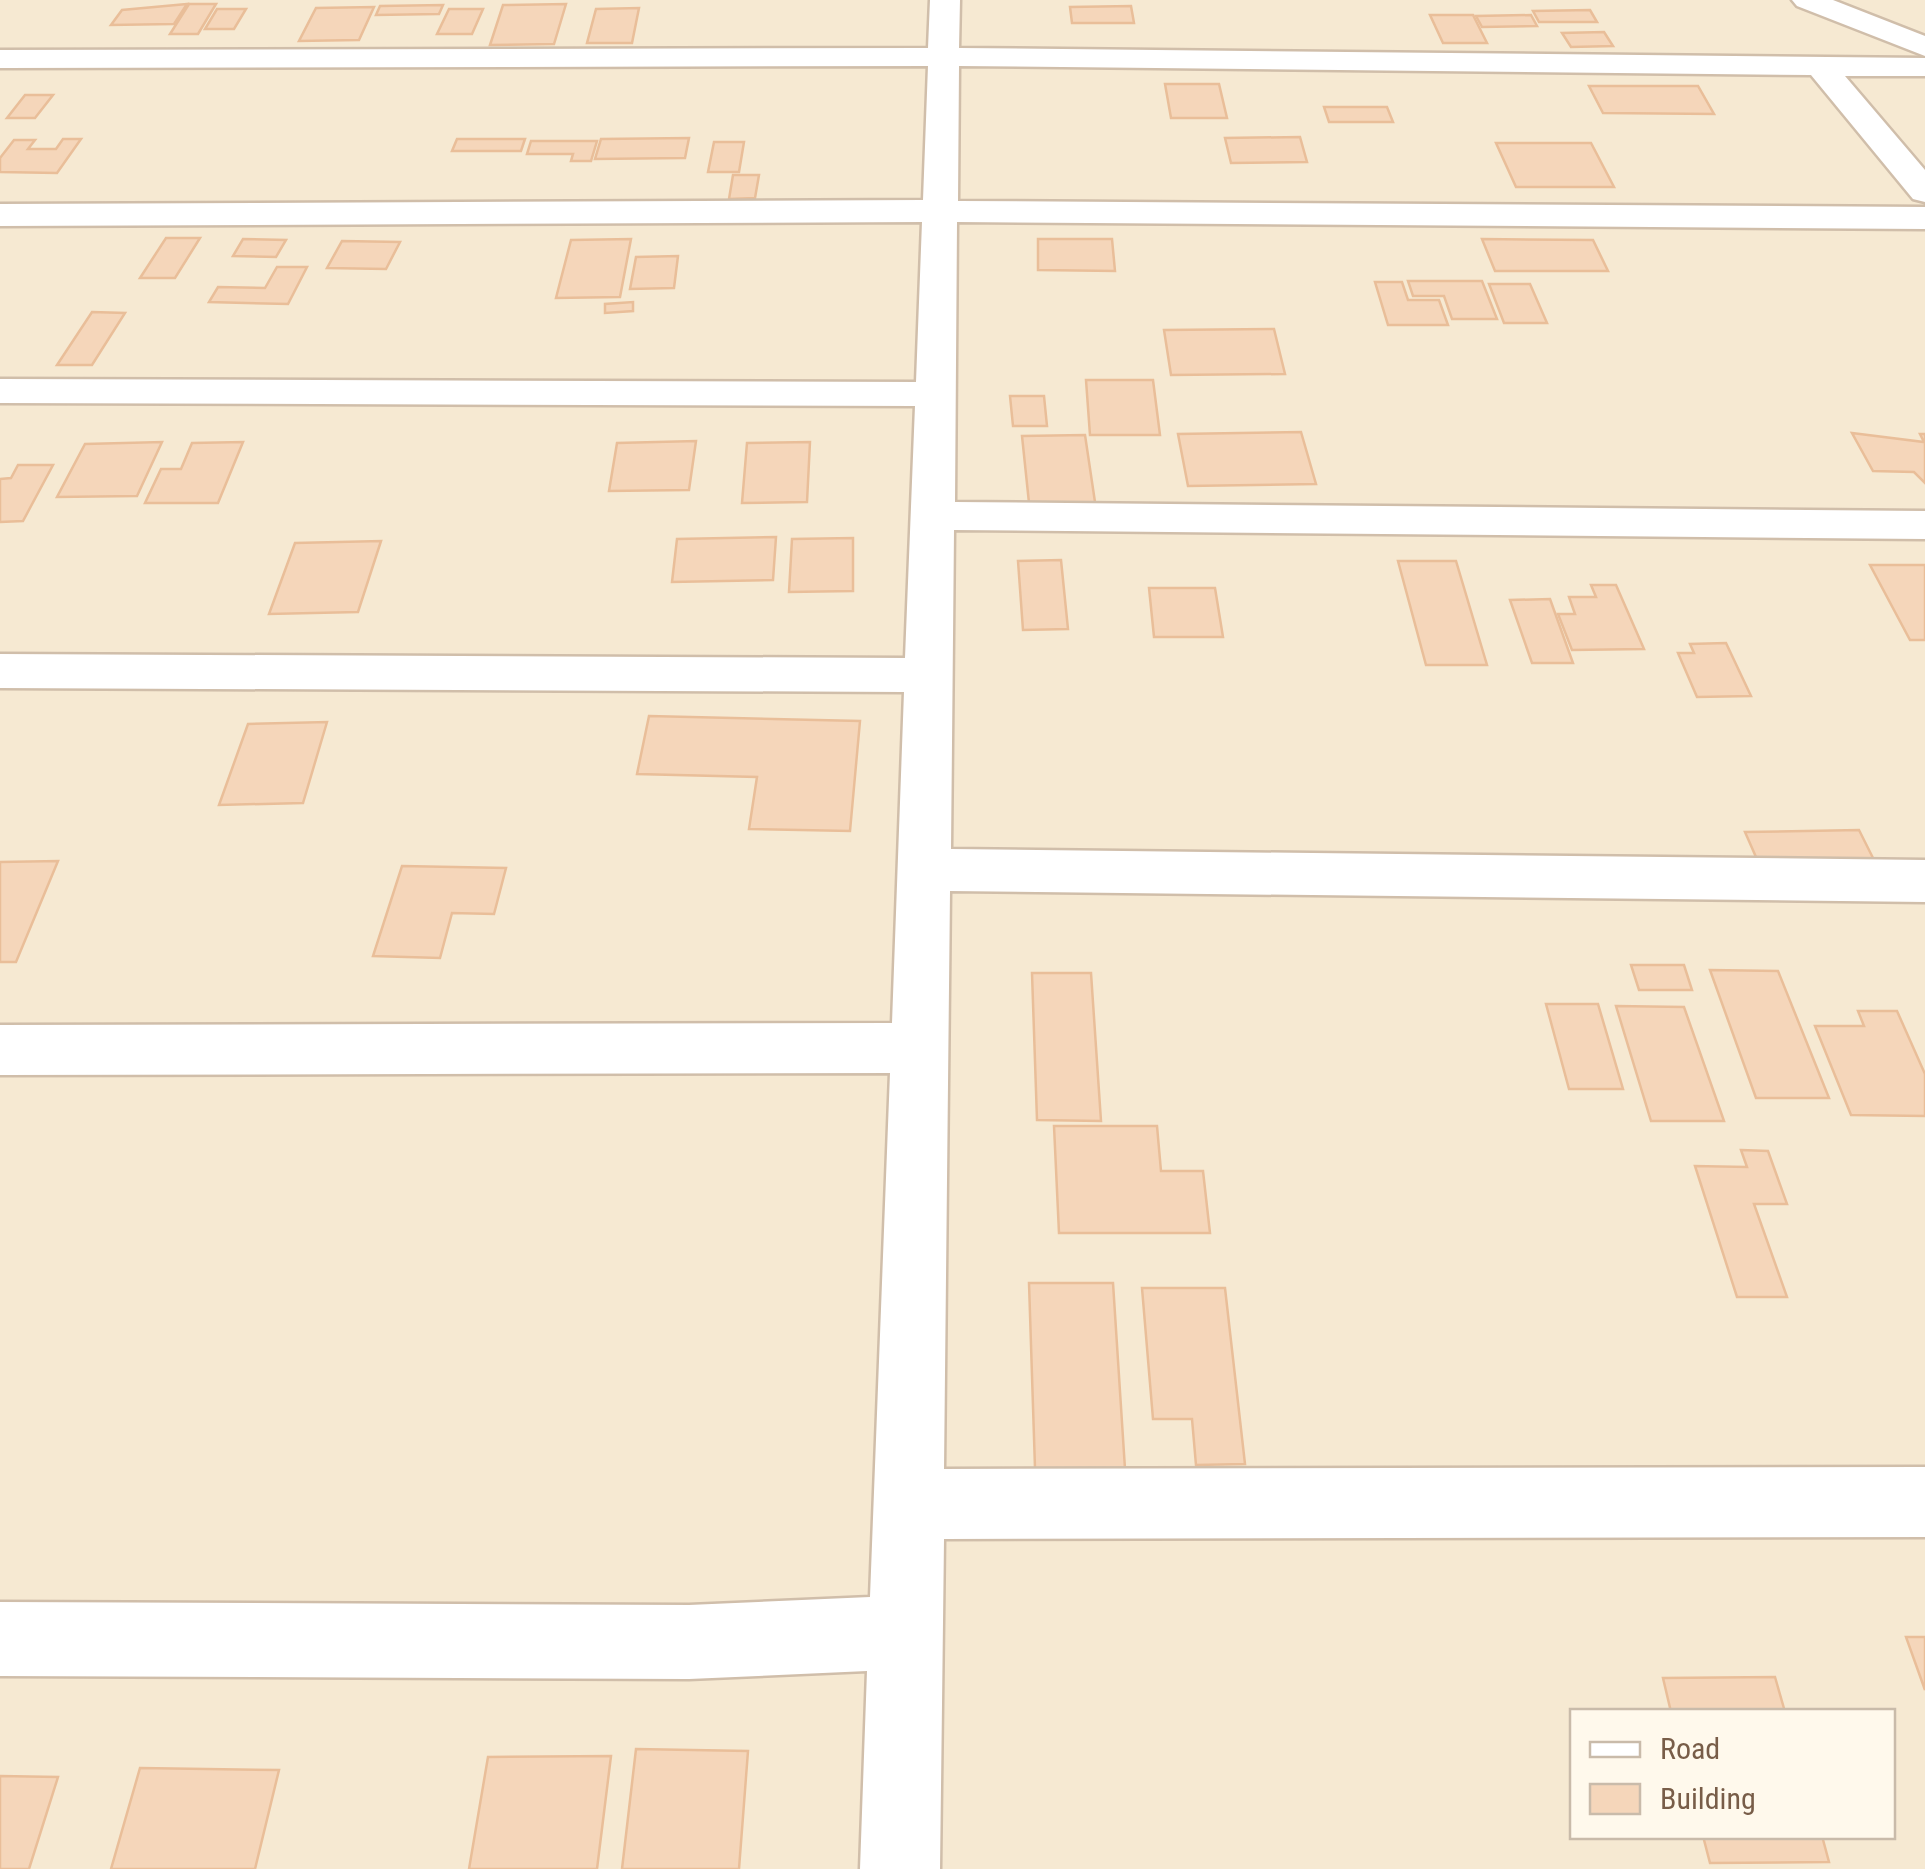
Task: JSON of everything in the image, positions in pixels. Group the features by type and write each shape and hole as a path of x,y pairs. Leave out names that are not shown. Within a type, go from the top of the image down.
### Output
{"street":[{"path":"900,1869 945,0"},
{"path":"1807,0 1925,46"},
{"path":"0,59 943,57 1925,66"},
{"path":"1822,68 1925,192"},
{"path":"0,215 940,211 1925,218"},
{"path":"0,391 935,394"},
{"path":"932,516 1925,526"},
{"path":"0,671 928,675"},
{"path":"924,870 1925,881"},
{"path":"0,1050 919,1048"},
{"path":"908,1504 1925,1502"},
{"path":"0,1638 689,1642 906,1632"}],"shaded area":[{"path":"0,0 1925,0 1925,1869 0,1869"}],"building":[{"path":"187,4 174,24 111,25 122,10"},
{"path":"189,4 216,4 198,34 170,34"},
{"path":"566,4 554,44 490,45 503,5"},
{"path":"443,5 439,14 376,15 380,6"},
{"path":"1131,6 1134,23 1072,23 1070,7"},
{"path":"374,7 359,40 299,41 316,8"},
{"path":"639,8 632,43 587,43 596,9"},
{"path":"217,9 246,9 234,29 205,29"},
{"path":"449,9 483,9 472,34 437,34"},
{"path":"1590,10 1597,22 1539,22 1533,11"},
{"path":"1430,15 1473,15 1487,43 1443,43"},
{"path":"1531,15 1537,26 1482,27 1476,16"},
{"path":"1604,32 1613,46 1571,47 1562,33"},
{"path":"1165,84 1219,84 1227,118 1171,118"},
{"path":"1589,86 1698,86 1714,114 1603,113"},
{"path":"25,95 53,95 35,118 7,118"},
{"path":"1324,107 1387,107 1393,122 1329,122"},
{"path":"1300,137 1307,162 1231,163 1225,138"},
{"path":"689,138 685,158 595,159 601,139"},
{"path":"63,139 81,139 57,173 0,172 0,158 14,140 35,140 28,149 56,149"},
{"path":"457,139 525,139 521,151 452,151"},
{"path":"531,141 597,141 591,161 571,161 573,154 527,154"},
{"path":"714,142 744,142 739,172 708,172"},
{"path":"1496,143 1591,143 1614,187 1516,187"},
{"path":"733,175 759,175 755,198 729,199"},
{"path":"166,238 200,238 175,278 140,278"},
{"path":"243,239 286,240 276,257 233,256"},
{"path":"631,239 620,297 556,298 571,240"},
{"path":"1038,239 1112,239 1115,271 1038,270"},
{"path":"1482,239 1593,240 1608,271 1495,271"},
{"path":"342,241 400,242 386,269 327,268"},
{"path":"678,256 674,288 630,289 636,257"},
{"path":"277,267 307,267 288,304 209,302 218,287 265,288"},
{"path":"1408,281 1482,281 1497,319 1452,319 1444,296 1413,296"},
{"path":"1375,282 1402,282 1408,300 1439,300 1448,325 1388,325"},
{"path":"1489,284 1530,284 1547,323 1504,323"},
{"path":"633,302 633,311 605,313 605,304"},
{"path":"92,312 125,313 92,365 57,365"},
{"path":"1274,329 1285,374 1171,375 1164,330"},
{"path":"1086,380 1153,380 1160,435 1090,435"},
{"path":"1010,396 1044,396 1047,426 1013,426"},
{"path":"1301,432 1316,484 1188,486 1178,434"},
{"path":"1852,433 1924,442 1920,434 1925,434 1925,483 1914,472 1873,471"},
{"path":"1085,435 1095,502 1029,503 1022,436"},
{"path":"696,441 689,490 609,491 617,443"},
{"path":"162,442 137,496 57,497 85,444"},
{"path":"243,442 218,503 145,503 161,469 181,469 192,443"},
{"path":"810,442 807,502 742,503 747,443"},
{"path":"18,465 53,465 23,521 0,522 0,479 11,478"},
{"path":"776,537 773,580 672,582 677,539"},
{"path":"853,538 853,591 789,592 792,539"},
{"path":"381,541 358,612 269,614 295,543"},
{"path":"1061,560 1068,629 1023,630 1018,561"},
{"path":"1398,561 1456,561 1487,665 1426,665"},
{"path":"1870,565 1925,565 1925,640 1910,640"},
{"path":"1591,585 1616,585 1644,649 1572,650 1558,614 1575,614 1569,597 1596,597"},
{"path":"1149,588 1215,588 1223,637 1154,637"},
{"path":"1550,599 1573,663 1532,663 1510,600"},
{"path":"1726,643 1751,696 1697,697 1678,653 1694,653 1690,644"},
{"path":"649,716 860,721 850,831 749,829 757,777 637,774"},
{"path":"327,722 303,803 219,805 248,724"},
{"path":"1859,830 1880,872 1763,873 1745,832"},
{"path":"58,861 16,962 0,962 0,862"},
{"path":"402,866 506,868 494,914 452,913 440,958 373,956"},
{"path":"1631,965 1684,965 1692,990 1639,990"},
{"path":"1710,970 1778,971 1829,1098 1756,1098"},
{"path":"1032,973 1091,973 1101,1121 1037,1120"},
{"path":"1546,1004 1598,1004 1623,1089 1569,1089"},
{"path":"1616,1006 1684,1007 1724,1121 1651,1121"},
{"path":"1858,1011 1897,1011 1925,1074 1925,1116 1851,1115 1815,1026 1864,1026"},
{"path":"1054,1126 1157,1126 1161,1171 1203,1171 1210,1233 1059,1233"},
{"path":"1741,1150 1768,1151 1787,1204 1754,1204 1787,1297 1737,1297 1695,1166 1747,1167"},
{"path":"1029,1283 1113,1283 1125,1469 1035,1468"},
{"path":"1142,1288 1225,1288 1245,1464 1196,1465 1192,1419 1153,1419"},
{"path":"1906,1637 1925,1637 1925,1690"},
{"path":"1775,1677 1784,1709 1670,1709 1663,1678"},
{"path":"636,1749 748,1751 739,1869 622,1869"},
{"path":"611,1756 597,1869 469,1869 488,1757"},
{"path":"140,1768 279,1770 255,1869 111,1869"},
{"path":"0,1776 58,1777 29,1869 0,1869"},
{"path":"1704,1839 1823,1839 1829,1862 1710,1863"}]}
